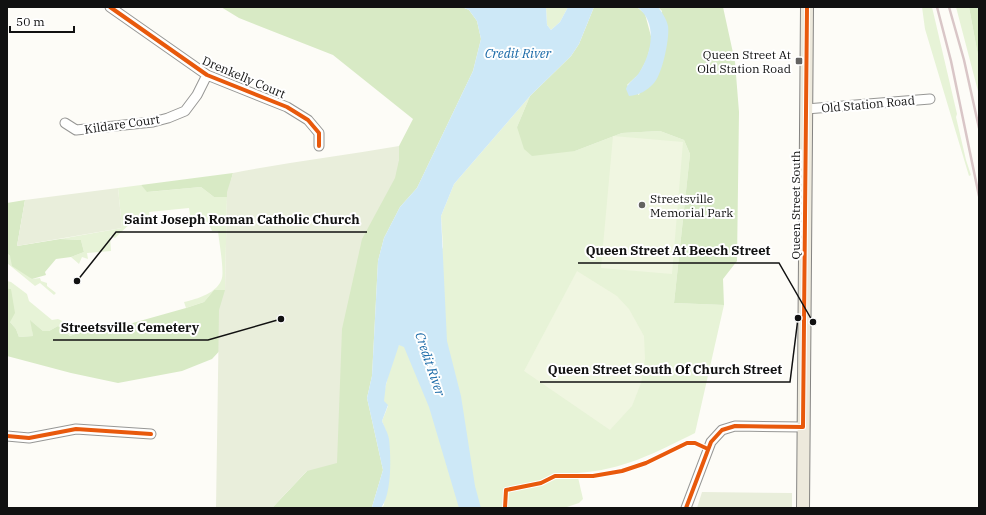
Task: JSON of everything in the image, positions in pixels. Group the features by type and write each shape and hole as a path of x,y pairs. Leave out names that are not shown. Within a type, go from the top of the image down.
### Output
{"main road":[{"name":"Queen Street South","path":"803,508 807,7"}],"street":[{"name":"Drenkelly Court","path":"110,7 207,75 287,107 308,120 319,133 320,146"},
{"name":"Kildare Court","path":"65,123 76,130 153,122 168,118 185,111 197,95 207,75"},
{"name":"Old Station Road","path":"806,109 930,99"},
{"path":"686,508 711,442 722,430 735,426 803,426"},
{"path":"7,436 29,438 76,429 151,434"}],"green space":[{"path":"221,7 462,7 469,10 477,21 481,39 473,71 417,188 400,207 384,238 378,261 372,376 367,398 383,470 372,507 370,508 272,508 307,471 224,346 212,359 182,371 118,383 71,373 7,356 7,288 11,289 15,313 10,322 16,329 19,337 33,336 30,320 43,331 49,331 58,326 70,336 96,326 122,326 186,308 204,302 214,290 225,290 234,286 399,160 399,146 413,119 333,55 239,18"},
{"path":"546,7 568,7 560,22 551,30 547,25"},
{"path":"594,7 637,7 645,14 652,40 647,59 639,74 627,85 639,95 662,11 658,7 723,7 735,62 739,112 737,261 723,279 724,305 674,303 690,154 684,140 660,131 622,133 575,151 532,156 524,149 517,127 530,96 571,56 579,44"},
{"path":"922,7 932,7 957,114 956,117 971,175 969,176 925,29"},
{"path":"956,7 969,7 979,61 979,95"},
{"path":"969,7 979,7 979,61"},
{"name":"Streetsville Memorial Park","path":"530,96 517,127 575,151 622,133 660,131 684,140 690,154 674,303 724,305 695,433 652,454 624,464 594,471 577,473 583,499 579,503 564,508 381,508 384,505 388,437 382,421 388,406 383,401 386,386 391,365 399,344 403,346 443,247 441,216 454,184"},
{"name":"Streetsville Memorial Park","path":"613,136 683,142 672,274 601,268"},
{"path":"399,146 399,160 395,178 362,239 342,329 337,463 307,471 272,508 216,508 219,310 225,290 227,192 233,173"},
{"path":"233,173 227,197 214,197 201,187 147,192 141,185"},
{"path":"141,185 148,192 201,187 214,197 227,197 225,290 214,290 204,302 186,308 184,302 201,297 212,291 220,283 222,278 222,262 218,231 212,231 206,221 198,216 190,215 189,208 149,212 150,219 142,224 136,218 115,238 110,236 111,251 87,253 88,259 82,257 79,264 71,257 84,252 81,240 60,239 122,228 118,188"},
{"path":"118,188 122,228 17,246 25,200"},
{"path":"25,200 17,246 60,239 81,240 84,252 71,257 56,259 45,272 46,275 32,279 12,266 10,256 7,253 7,203"},
{"path":"7,253 32,279 40,278 41,281 47,283 47,286 56,293 54,295 40,283 35,286 7,263"},
{"path":"577,271 617,296 629,309 644,336 645,359 641,383 632,406 610,430 524,371"},
{"path":"7,281 11,282 27,294 29,301 52,320 58,319 77,328 96,326 70,336 58,326 49,331 43,331 31,321 33,336 19,337 16,329 10,322 11,289 7,288"},
{"path":"702,492 792,493 792,508 697,508"}],"water":[{"name":"Credit River","path":"462,7 546,7 547,25 551,30 560,22 568,7 594,7 579,44 571,56 530,96 454,184 441,216 447,341 461,396 475,486 481,508 459,508 429,407 404,347 399,345 386,384 384,401 388,405 382,421 389,439 389,484 385,502 381,508 370,508 372,507 383,470 367,398 372,376 378,261 384,238 400,207 417,188 473,71 481,39 477,21 469,10"},
{"path":"637,7 658,7 667,24 668,39 665,56 657,79 646,90 639,94 629,96 626,89 628,84 639,73 644,65 650,47 651,38 648,21 644,13"}],"railway":[{"path":"937,7 951,61 979,196"},
{"path":"949,7 964,60 979,128"}],"cycle path":[{"path":"110,7 207,75 287,107 308,120 319,133 319,146"},
{"path":"686,508 711,442 722,430 735,426 803,427 807,7"},
{"path":"7,436 29,438 76,429 151,434"},
{"path":"505,508 506,490 541,483 555,476 593,476 622,471 646,463 687,443 695,443 708,449"}],"place":[{"name":"Queen Street At Old Station Road","path":"799,61"},
{"name":"Streetsville Memorial Park","path":"642,205"},
{"name":"Saint Joseph Roman Catholic Church","path":"77,281"},
{"name":"Queen Street South Of Church Street","path":"798,318"},
{"name":"Streetsville Cemetery","path":"281,319"},
{"name":"Queen Street At Beech Street","path":"813,322"}]}
